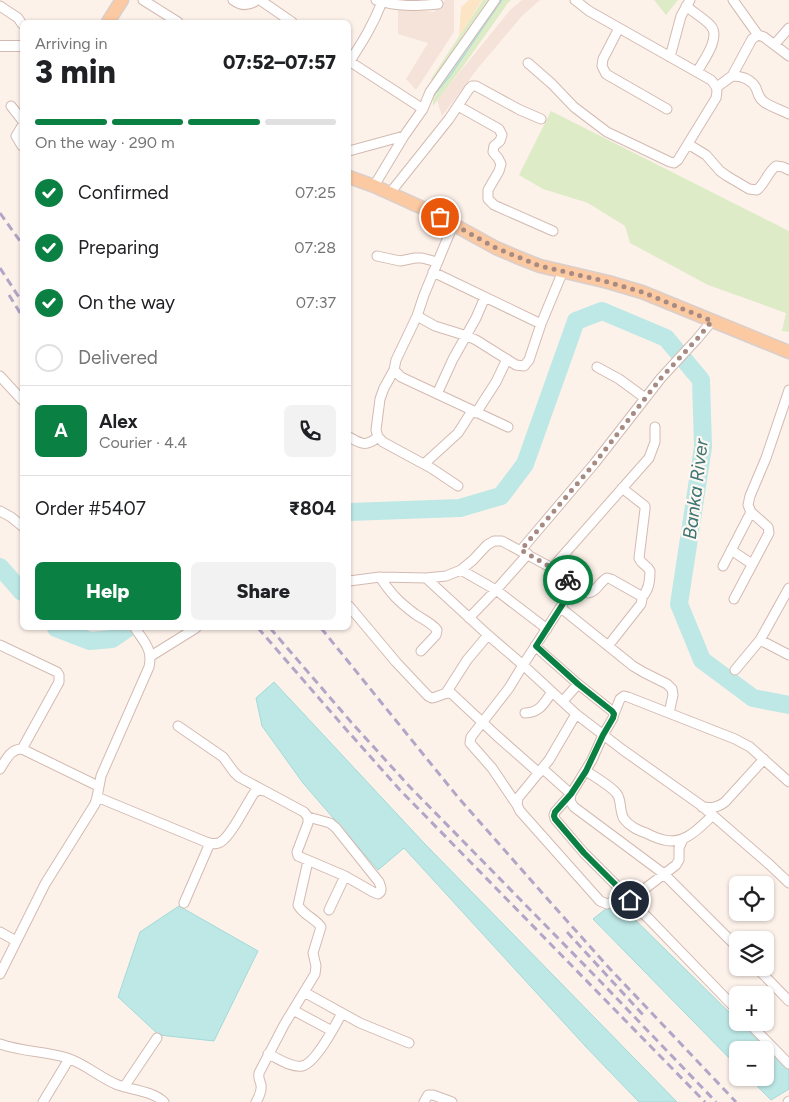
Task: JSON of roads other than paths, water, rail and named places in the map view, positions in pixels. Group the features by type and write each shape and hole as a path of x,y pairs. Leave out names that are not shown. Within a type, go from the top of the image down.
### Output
{"main road":[{"path":"109,20 122,0"},
{"path":"351,178 427,210 496,248 522,259 540,266 642,292 789,352"}],"street":[{"path":"143,0 175,20"},
{"path":"233,0 244,5 252,4 259,0 289,20"},
{"path":"374,186 404,136 423,109 430,92 495,0"},
{"path":"528,63 574,107 607,132 670,162 674,163 678,160 716,98 717,87 711,80 590,11 575,0"},
{"path":"733,0 758,35 764,37 789,56"},
{"path":"351,58 370,29 379,1 414,6 435,3"},
{"path":"670,57 682,16 688,3 714,31 713,43 697,72"},
{"path":"0,6 20,21"},
{"path":"619,28 603,59 602,66 606,74 667,109"},
{"path":"774,45 789,28"},
{"path":"717,87 732,76 752,39 758,35"},
{"path":"0,46 20,46"},
{"path":"351,62 423,109"},
{"path":"732,76 740,76 750,81 756,88 758,96 764,102 789,114"},
{"path":"390,193 449,119 472,86 476,86 541,119"},
{"path":"10,106 20,118"},
{"path":"458,106 499,129 502,135 500,141 494,146 493,152 500,164 499,171 488,190 488,199 494,205 553,231"},
{"path":"20,129 16,136 20,143"},
{"path":"351,150 404,136"},
{"path":"688,144 706,155 720,171 749,189 757,190 763,185 771,170 776,166 789,170"},
{"path":"453,225 417,316 396,360 394,370 384,388 380,399 376,430 378,438 383,442 424,464 458,486"},
{"path":"377,256 400,261 422,258 437,262"},
{"path":"417,316 435,326 467,336 516,365 524,366 563,271"},
{"path":"433,272 541,324"},
{"path":"437,394 452,359 467,336 481,308 484,297"},
{"path":"469,618 496,590 661,378 712,321"},
{"path":"424,464 458,433 496,382 507,359"},
{"path":"596,367 619,379 645,398"},
{"path":"394,370 401,377 508,428"},
{"path":"0,376 20,398"},
{"path":"734,599 768,533 768,527 751,512 748,505 789,390"},
{"path":"552,568 649,458 655,442 655,428"},
{"path":"351,438 364,444 371,443 378,438"},
{"path":"608,646 641,604 650,577 650,571 639,558 645,506 622,488"},
{"path":"0,511 20,524"},
{"path":"723,566 751,512"},
{"path":"351,582 380,577 426,578 446,576 461,570 486,545 502,540 552,568 583,591 590,593 604,579 608,578 642,597"},
{"path":"731,550 752,564"},
{"path":"461,570 496,590 546,629"},
{"path":"380,577 389,592 397,600 435,626 437,630 436,635 421,651"},
{"path":"426,578 576,714 630,756 702,806 789,883"},
{"path":"575,585 509,688 471,737 470,743 492,768 520,811 603,903 607,904 621,898 628,899 676,865 679,860 679,848 683,840"},
{"path":"735,670 760,640 789,588"},
{"path":"351,608 396,662 432,698 446,693 467,660 488,635"},
{"path":"561,608 643,672 667,684 672,689 673,695 669,713"},
{"path":"0,974 45,884 91,810 97,797 100,776 149,667 150,653 136,630"},
{"path":"150,653 192,630"},
{"path":"760,640 789,655"},
{"path":"0,645 57,672 59,676 58,682 22,750"},
{"path":"536,646 614,714"},
{"path":"563,702 578,684"},
{"path":"525,713 532,713 538,710 552,692"},
{"path":"446,693 451,693 455,696 483,723 571,794"},
{"path":"729,1002 584,853 555,819 555,812 571,794 586,771 613,718 620,699 624,696 736,739 750,747 789,782"},
{"path":"517,805 518,798 541,771 576,714"},
{"path":"178,726 223,757 239,777 304,812 308,817 330,823 336,828 379,882 381,891 378,894 344,876 298,856 297,852 308,823 308,817"},
{"path":"0,769 11,751 16,749 22,750 98,786"},
{"path":"702,806 718,807 725,802 764,759"},
{"path":"586,771 616,792 620,799 622,817 628,823 637,830 664,840 683,840 695,833 713,816"},
{"path":"97,797 215,844 222,842 230,832 254,793 259,790 265,791"},
{"path":"571,794 570,801 574,807 664,874 729,939"},
{"path":"184,903 210,843"},
{"path":"256,1102 261,1093 258,1073 315,974 316,966 313,953 321,928 317,922 300,910 298,905 308,861"},
{"path":"329,910 344,876"},
{"path":"0,932 16,941"},
{"path":"765,976 789,1001"},
{"path":"304,992 374,1029 409,1043"},
{"path":"293,1010 332,1031"},
{"path":"268,1054 293,1066 301,1067 308,1064 332,1031 342,1013"},
{"path":"757,1031 789,1064"},
{"path":"124,1087 157,1038"},
{"path":"0,1044 19,1050 69,1058 114,1083 152,1094 164,1102"},
{"path":"43,1102 69,1058"},
{"path":"424,1102 428,1095 452,1102"}],"water":[{"path":"497,0 502,0 450,76 429,102 429,97"},
{"path":"274,682 424,843 677,1102 639,1102 404,848 378,870 303,783 262,726 256,698"},
{"path":"616,901 729,1012 729,1031 748,1031 759,1041 729,1041 729,1058 593,919"},
{"path":"179,906 258,951 214,1041 159,1035 118,997 140,932"},
{"path":"774,1056 789,1070 789,1089 771,1100 757,1086 774,1086"}],"waterway":[{"name":"Banka River","path":"351,512 460,508 501,496 525,464 576,321 602,311 666,338 701,380 703,447 679,604 702,660 753,698 789,705"},
{"name":"Banka River","path":"0,567 20,590"},
{"name":"Banka River","path":"61,630 90,641 112,639 125,630"}],"railway":[{"path":"0,213 20,241"},
{"path":"0,268 20,299"},
{"path":"9,295 20,313"},
{"path":"260,630 400,790 705,1102"},
{"path":"272,630 410,787 716,1102"},
{"path":"323,630 457,796 611,970 736,1102"},
{"path":"567,932 645,1017"}]}
